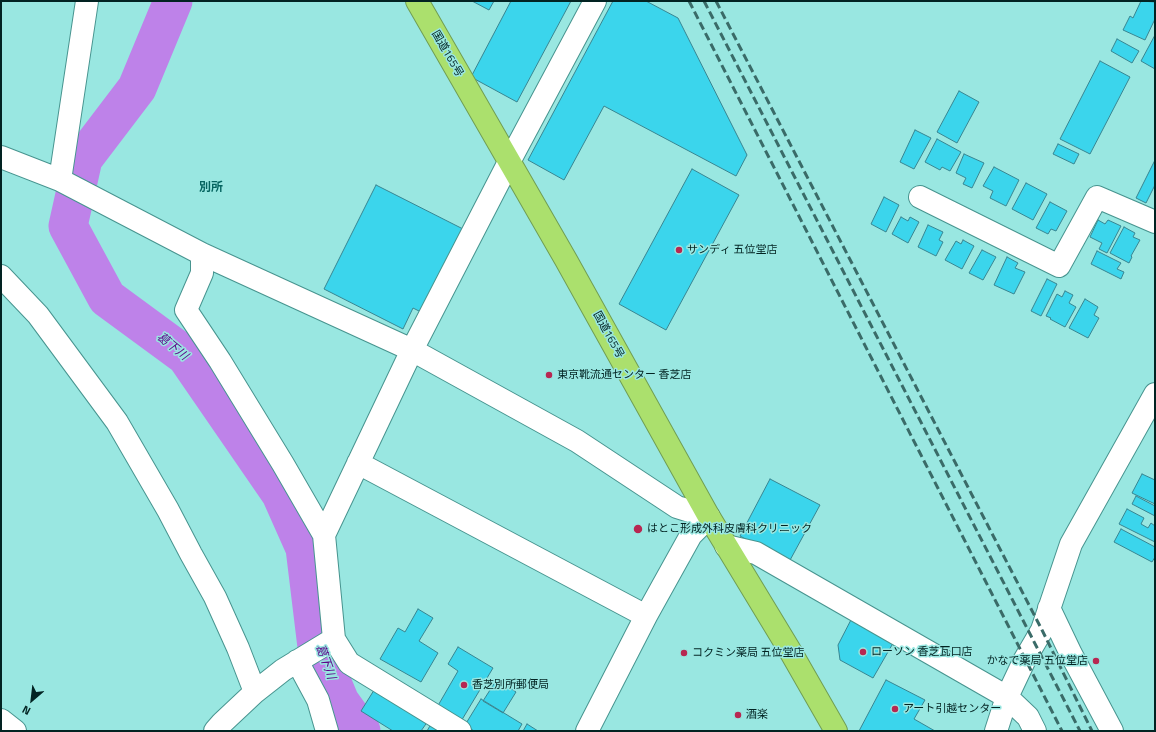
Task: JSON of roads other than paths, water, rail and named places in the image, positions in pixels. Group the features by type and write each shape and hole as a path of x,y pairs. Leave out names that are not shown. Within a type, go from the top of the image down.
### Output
{"highway":[{"name":"国道165号","path":"417,1 508,162 566,260 709,517 789,649 836,731"}],"street":[{"path":"60,180 87,1"},
{"path":"324,535 412,350 508,162 595,1"},
{"path":"1,157 60,180 202,254 412,350 577,441 677,507 709,517 691,535 646,616 587,731"},
{"path":"920,197 1059,266 1097,197 1155,222"},
{"path":"202,254 202,272 186,310 220,361 283,464 324,535 334,639 349,663 460,731"},
{"path":"1,276 38,315 117,422 168,510 215,597 238,648 255,692"},
{"path":"996,731 1007,697 1025,659 1042,630 1071,544 1155,394"},
{"path":"358,463 646,616"},
{"path":"726,546 756,553 1007,697 1028,717 1035,731"},
{"path":"1049,608 1071,654 1112,731"},
{"path":"215,731 255,692 283,670 334,639"},
{"path":"297,661 318,700 326,731"},
{"path":"1,720 15,731"}],"waterway":[{"name":"葛下川","path":"173,1 137,88 83,159 68,226 107,298 186,356 281,494 305,548 317,647 340,702 361,731"}],"railway":[{"path":"689,1 1062,731"},
{"path":"704,1 1080,731"},
{"path":"716,1 1042,630 1092,731"}],"place":[{"name":"サンディ 五位堂店","path":"679,250"},
{"name":"東京靴流通センター 香芝店","path":"549,375"},
{"name":"はとこ形成外科皮膚科クリニック","path":"638,529"},
{"name":"ローソン 香芝瓦口店","path":"863,652"},
{"name":"コクミン薬局 五位堂店","path":"684,653"},
{"name":"かなで薬局 五位堂店","path":"1096,661"},
{"name":"香芝別所郵便局","path":"464,685"},
{"name":"アート引越センター","path":"895,709"},
{"name":"酒楽","path":"738,715"}],"district":[{"name":"別所","path":"211,188"}]}
